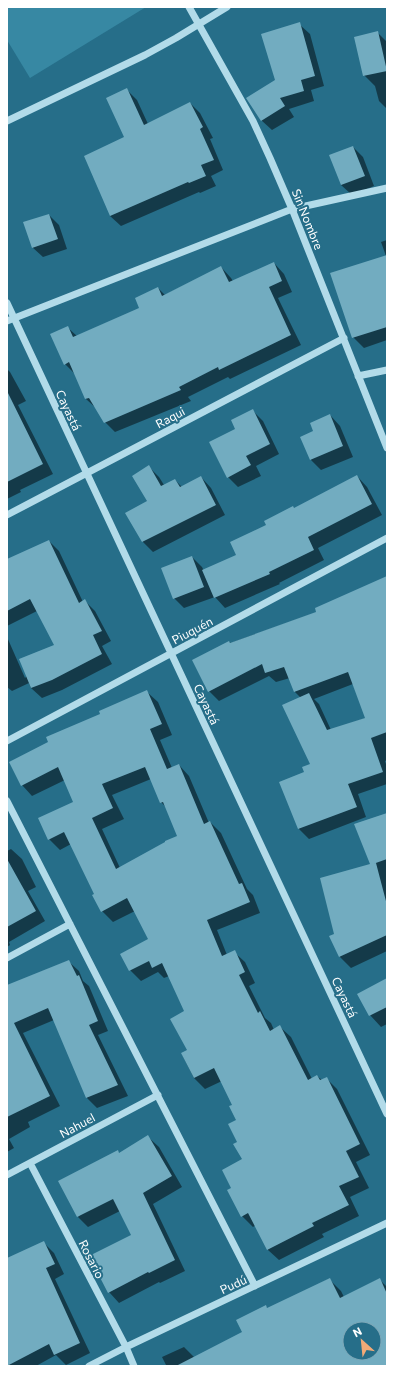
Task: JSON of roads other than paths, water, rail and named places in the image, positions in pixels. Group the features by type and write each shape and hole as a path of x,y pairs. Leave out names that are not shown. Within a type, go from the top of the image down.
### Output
{"street":[{"name":"Sin Nombre","path":"189,7 253,122 292,209 387,448"},
{"path":"7,122 144,55 176,38 198,23 227,7"},
{"path":"11,320 292,209 387,188"},
{"name":"Cayastá","path":"7,303 11,320 87,473 387,1114"},
{"name":"Raqui","path":"7,516 344,338"},
{"path":"358,376 387,370"},
{"name":"Piuquén","path":"7,741 387,538"},
{"path":"7,801 255,1286"},
{"path":"7,958 70,924"},
{"name":"Nahuel","path":"7,1175 158,1095"},
{"name":"Rosario","path":"30,1163 126,1347 134,1366"},
{"name":"Pudú","path":"89,1366 387,1223"}]}
